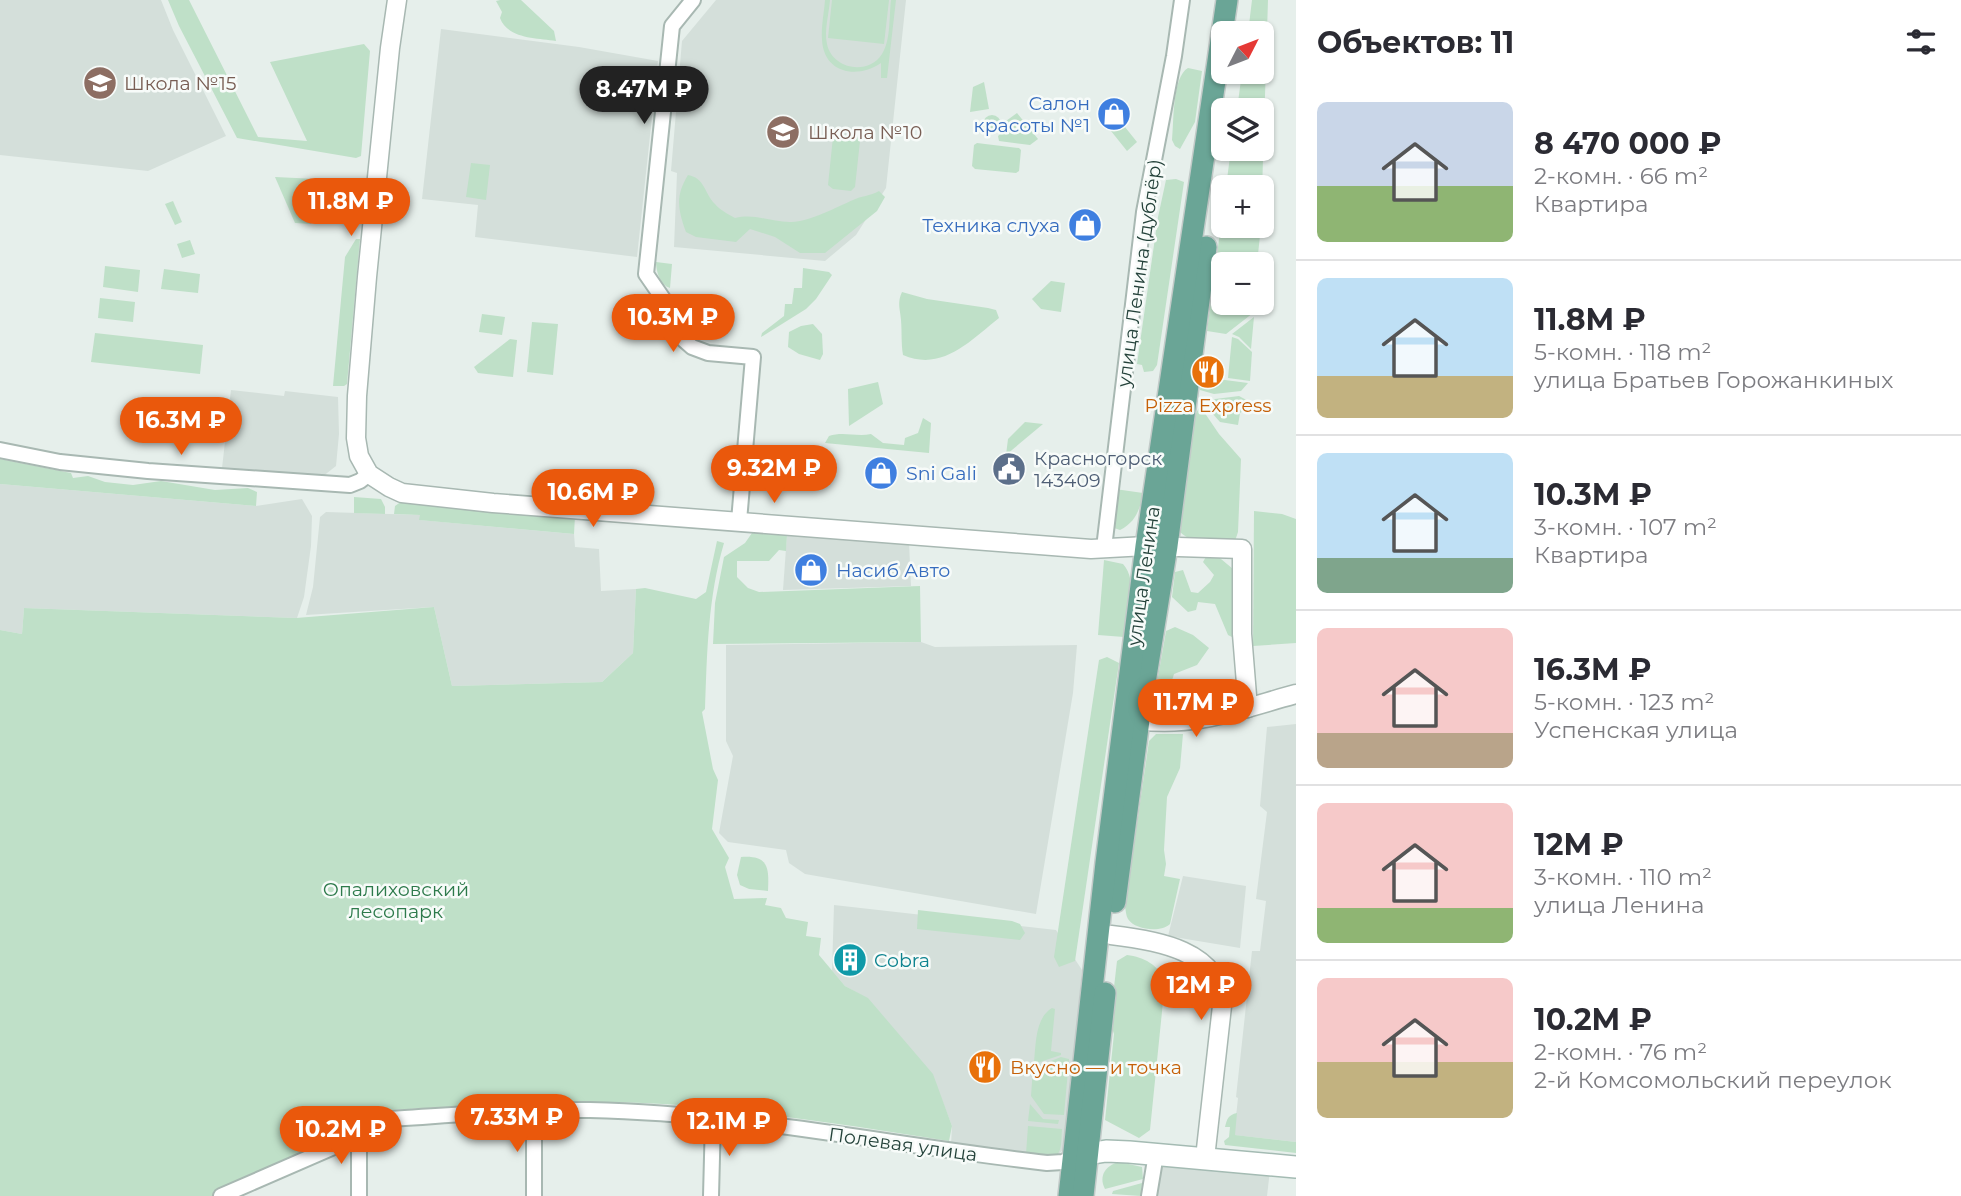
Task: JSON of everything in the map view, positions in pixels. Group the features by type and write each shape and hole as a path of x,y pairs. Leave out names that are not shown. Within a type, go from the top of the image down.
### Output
{"main road":[{"name":"улица Ленина","path":"1083,1196 1082,1154 1076,1119 1106,863 1156,546 1227,0"},
{"path":"1238,21 1241,0"},
{"name":"улица Ленина","path":"1069,1196 1082,1154 1139,720 1156,546 1184,399 1218,161"},
{"path":"1082,1154 1156,1154 1296,1167"}],"street":[{"path":"397,0 373,212 357,396 356,438 359,456 369,474 389,487 412,495 978,541 1104,548 1156,546 1242,549 1242,635 1248,708"},
{"path":"693,0 672,26 646,274 666,303 684,340 692,347 708,353 753,357 739,521"},
{"name":"улица Ленина (дублёр)","path":"1104,548 1144,212 1182,0"},
{"path":"0,450 60,462 215,478 350,485 369,474"},
{"path":"1139,720 1190,721 1223,715 1296,694"},
{"path":"1111,935 1167,946 1189,955 1209,968 1220,986 1222,1006 1205,1158"},
{"name":"Полевая улица","path":"221,1196 359,1136 373,1121 534,1111 592,1110 713,1118 1047,1163 1063,1162 1082,1154"},
{"path":"534,1111 534,1196"},
{"path":"711,1196 713,1118"},
{"path":"359,1136 359,1196"},
{"path":"1149,1196 1156,1154"}],"shaded area":[{"name":"Школа №15","path":"0,0 161,0 173,30 226,136 148,171 0,155"},
{"name":"Школа №10","path":"716,0 906,0 886,188 856,235 825,261 674,247 677,173 671,171 682,41"},
{"path":"441,29 579,47 658,61 637,257 475,237 478,205 422,199"},
{"path":"231,390 284,396 285,391 338,397 336,466 322,477 222,468"},
{"path":"0,484 256,506 302,499 312,516 311,546 304,597 297,618 24,608 22,634 0,630"},
{"path":"326,512 421,515 420,520 574,534 575,547 599,549 601,591 636,589 633,653 602,682 452,686 434,607 306,615 313,587 320,517"},
{"path":"787,535 909,542 911,586 783,590"},
{"path":"921,642 935,647 1077,645 1073,693 1036,914 805,874 789,863 786,850 728,842 719,833 733,756 726,741 726,645"},
{"path":"1296,724 1296,1142 1234,1135 1252,951 1260,951 1266,901 1256,899 1267,812 1260,806 1267,727"},
{"path":"1183,876 1246,886 1240,948 1168,936"},
{"path":"834,905 1056,930 1082,970 1065,1147 1055,1159 951,1145 952,1126 942,1100 868,999 845,986 832,971"},
{"path":"1160,1165 1270,1170 1267,1196 1157,1196"}],"green space":[{"path":"168,0 189,0 258,137 307,141 270,62 364,44 370,51 361,156 356,158 237,138"},
{"path":"521,0 554,31 556,41 524,36 509,30 500,18 502,12 496,1"},
{"path":"825,0 830,0 826,33 830,53 843,64 860,67 876,61 882,54 888,35 891,0 896,0 887,78 881,78 881,63 853,72 835,66 829,60 822,40"},
{"path":"832,0 889,0 884,44 828,38"},
{"path":"1252,0 1268,0 1267,21 1249,21"},
{"path":"1188,68 1202,71 1195,122 1180,149 1172,140 1176,90"},
{"path":"984,82 989,109 970,112 973,87"},
{"path":"1240,84 1265,84 1265,98 1239,98"},
{"path":"1017,113 1038,139 1030,145 999,141 998,136 1006,129 1006,121"},
{"path":"992,115 998,118 1001,124 998,130 992,133 986,130 983,124 986,118"},
{"path":"1121,122 1137,142 1127,151 1111,131"},
{"path":"838,134 857,136 860,141 855,187 851,191 833,189 828,185 833,137"},
{"path":"977,143 1019,148 1019,171 1016,173 975,169 972,166 974,145"},
{"path":"1229,161 1263,161 1263,175 1228,175"},
{"path":"471,163 490,165 486,200 466,197"},
{"path":"688,175 698,179 711,200 735,218 797,222 879,191 885,197 877,211 825,253 800,253 775,237 750,229 736,242 696,237 686,232 679,203"},
{"path":"275,177 338,180 311,224 295,223"},
{"path":"1166,180 1184,182 1157,365 1153,371 1144,372 1142,365 1137,364 1158,217"},
{"path":"173,201 182,222 175,225 165,204"},
{"path":"1219,238 1260,238 1258,252 1217,252"},
{"path":"356,239 360,239 347,384 333,386 345,257"},
{"path":"190,240 195,254 182,258 177,244"},
{"path":"656,262 672,264 670,288 659,278"},
{"path":"105,266 140,270 138,292 103,287"},
{"path":"803,268 829,272 832,275 806,309 761,337 762,333 784,316 785,304 792,304 794,288 802,288"},
{"path":"164,269 200,274 198,293 161,289"},
{"path":"1051,281 1065,283 1061,312 1041,309 1032,299"},
{"path":"902,292 927,299 996,310 999,318 955,352 930,360 917,359 903,355 899,306"},
{"path":"100,298 135,302 133,322 98,318"},
{"path":"1211,300 1211,315 1250,315 1226,334 1207,331"},
{"path":"482,314 505,317 502,335 479,332"},
{"path":"1254,317 1251,349 1232,334"},
{"path":"532,322 558,324 553,375 527,372"},
{"path":"813,324 822,334 823,354 820,360 799,354 788,347 789,332"},
{"path":"95,333 203,345 200,374 91,362"},
{"path":"1232,337 1252,352 1250,381 1228,378"},
{"path":"510,339 517,340 513,377 478,373 474,367"},
{"path":"1202,377 1248,383 1241,391 1214,394 1200,390"},
{"path":"878,382 883,404 849,426 848,389"},
{"path":"1239,396 1252,403 1240,413 1238,425 1220,422 1204,404 1215,399"},
{"path":"1200,406 1219,434 1241,459 1238,532 1235,541 1198,541 1179,531 1195,415"},
{"path":"923,418 931,423 929,453 825,443 829,436 834,435 871,434 883,443 904,445 905,438 918,433"},
{"path":"1025,422 1043,424 1006,455 1008,439"},
{"path":"0,459 71,473 73,478 88,476 105,482 133,485 161,481 215,490 248,488 257,492 256,506 0,484"},
{"path":"1115,489 1143,493 1136,514 1130,523 1120,530 1111,524"},
{"path":"354,497 381,499 385,514 354,513"},
{"path":"402,501 575,516 574,534 419,520 420,515 394,514 395,506"},
{"path":"1254,511 1282,514 1296,519 1296,643 1253,646"},
{"path":"752,533 787,535 786,551 779,550 769,561 737,561 737,577 748,588 759,592 920,586 921,642 713,644 715,603 724,557 745,543"},
{"name":"Опалиховский лесопарк","path":"717,541 724,543 711,604 705,709 702,712 713,769 718,780 712,829 729,858 725,867 734,899 767,898 765,905 781,908 786,918 808,922 806,936 821,938 819,955 845,986 868,998 933,1074 952,1126 949,1141 781,1116 640,1103 522,1104 364,1111 359,1136 221,1196 0,1196 0,630 22,634 24,608 296,618 434,607 452,686 602,682 633,653 636,589 645,588 696,599 706,592"},
{"path":"1215,554 1233,569 1238,584 1236,639 1228,635 1215,604 1198,602 1196,610 1188,612 1172,597 1175,572 1183,570 1191,592 1198,593 1210,582 1214,575 1203,562 1207,555"},
{"path":"1104,560 1123,564 1128,571 1131,599 1124,637 1098,635"},
{"path":"1175,627 1193,635 1209,648 1197,665 1174,674 1169,690 1172,706 1153,706 1166,631"},
{"path":"1107,657 1119,663 1075,961 1059,967 1054,957 1099,660"},
{"path":"1156,734 1183,734 1180,768 1167,797 1164,850 1164,876 1180,879 1170,924 1161,929 1142,928 1131,923 1125,907 1149,741"},
{"path":"741,857 762,861 767,870 768,891 740,885 737,875"},
{"path":"918,910 1012,921 1020,924 1025,933 1020,940 917,929"},
{"path":"1127,955 1150,963 1159,971 1165,982 1150,1130 1139,1138 1105,1120 1114,1034 1110,1022 1117,961"},
{"path":"1052,1008 1055,1009 1051,1051 1061,1055 1037,1063 1034,1062 1037,1032 1042,1018"},
{"path":"1061,1057 1069,1059 1064,1115 1044,1114 1031,1096 1033,1068"},
{"path":"1030,1104 1043,1119 1059,1120 1058,1124 1028,1121"},
{"path":"1237,1113 1235,1135 1296,1142 1296,1153 1225,1145 1230,1127 1225,1127 1226,1122 1230,1116"},
{"path":"1028,1126 1062,1129 1061,1145 1054,1158 1026,1154"},
{"path":"1119,1162 1142,1167 1143,1179 1105,1189 1102,1180 1105,1172"},
{"path":"1142,1183 1141,1196 1112,1194 1113,1191"}],"place":[{"name":"Школа №15","path":"100,83"},
{"name":"Салон красоты №1","path":"1114,114"},
{"name":"Школа №10","path":"783,132"},
{"name":"Техника слуха","path":"1085,225"},
{"name":"Pizza Express","path":"1208,372"},
{"name":"Красногорск 143409","path":"1009,469"},
{"name":"Sni Gali","path":"881,473"},
{"name":"Насиб Авто","path":"811,570"},
{"name":"Cobra","path":"850,960"},
{"name":"Вкусно — и точка","path":"985,1067"}]}
